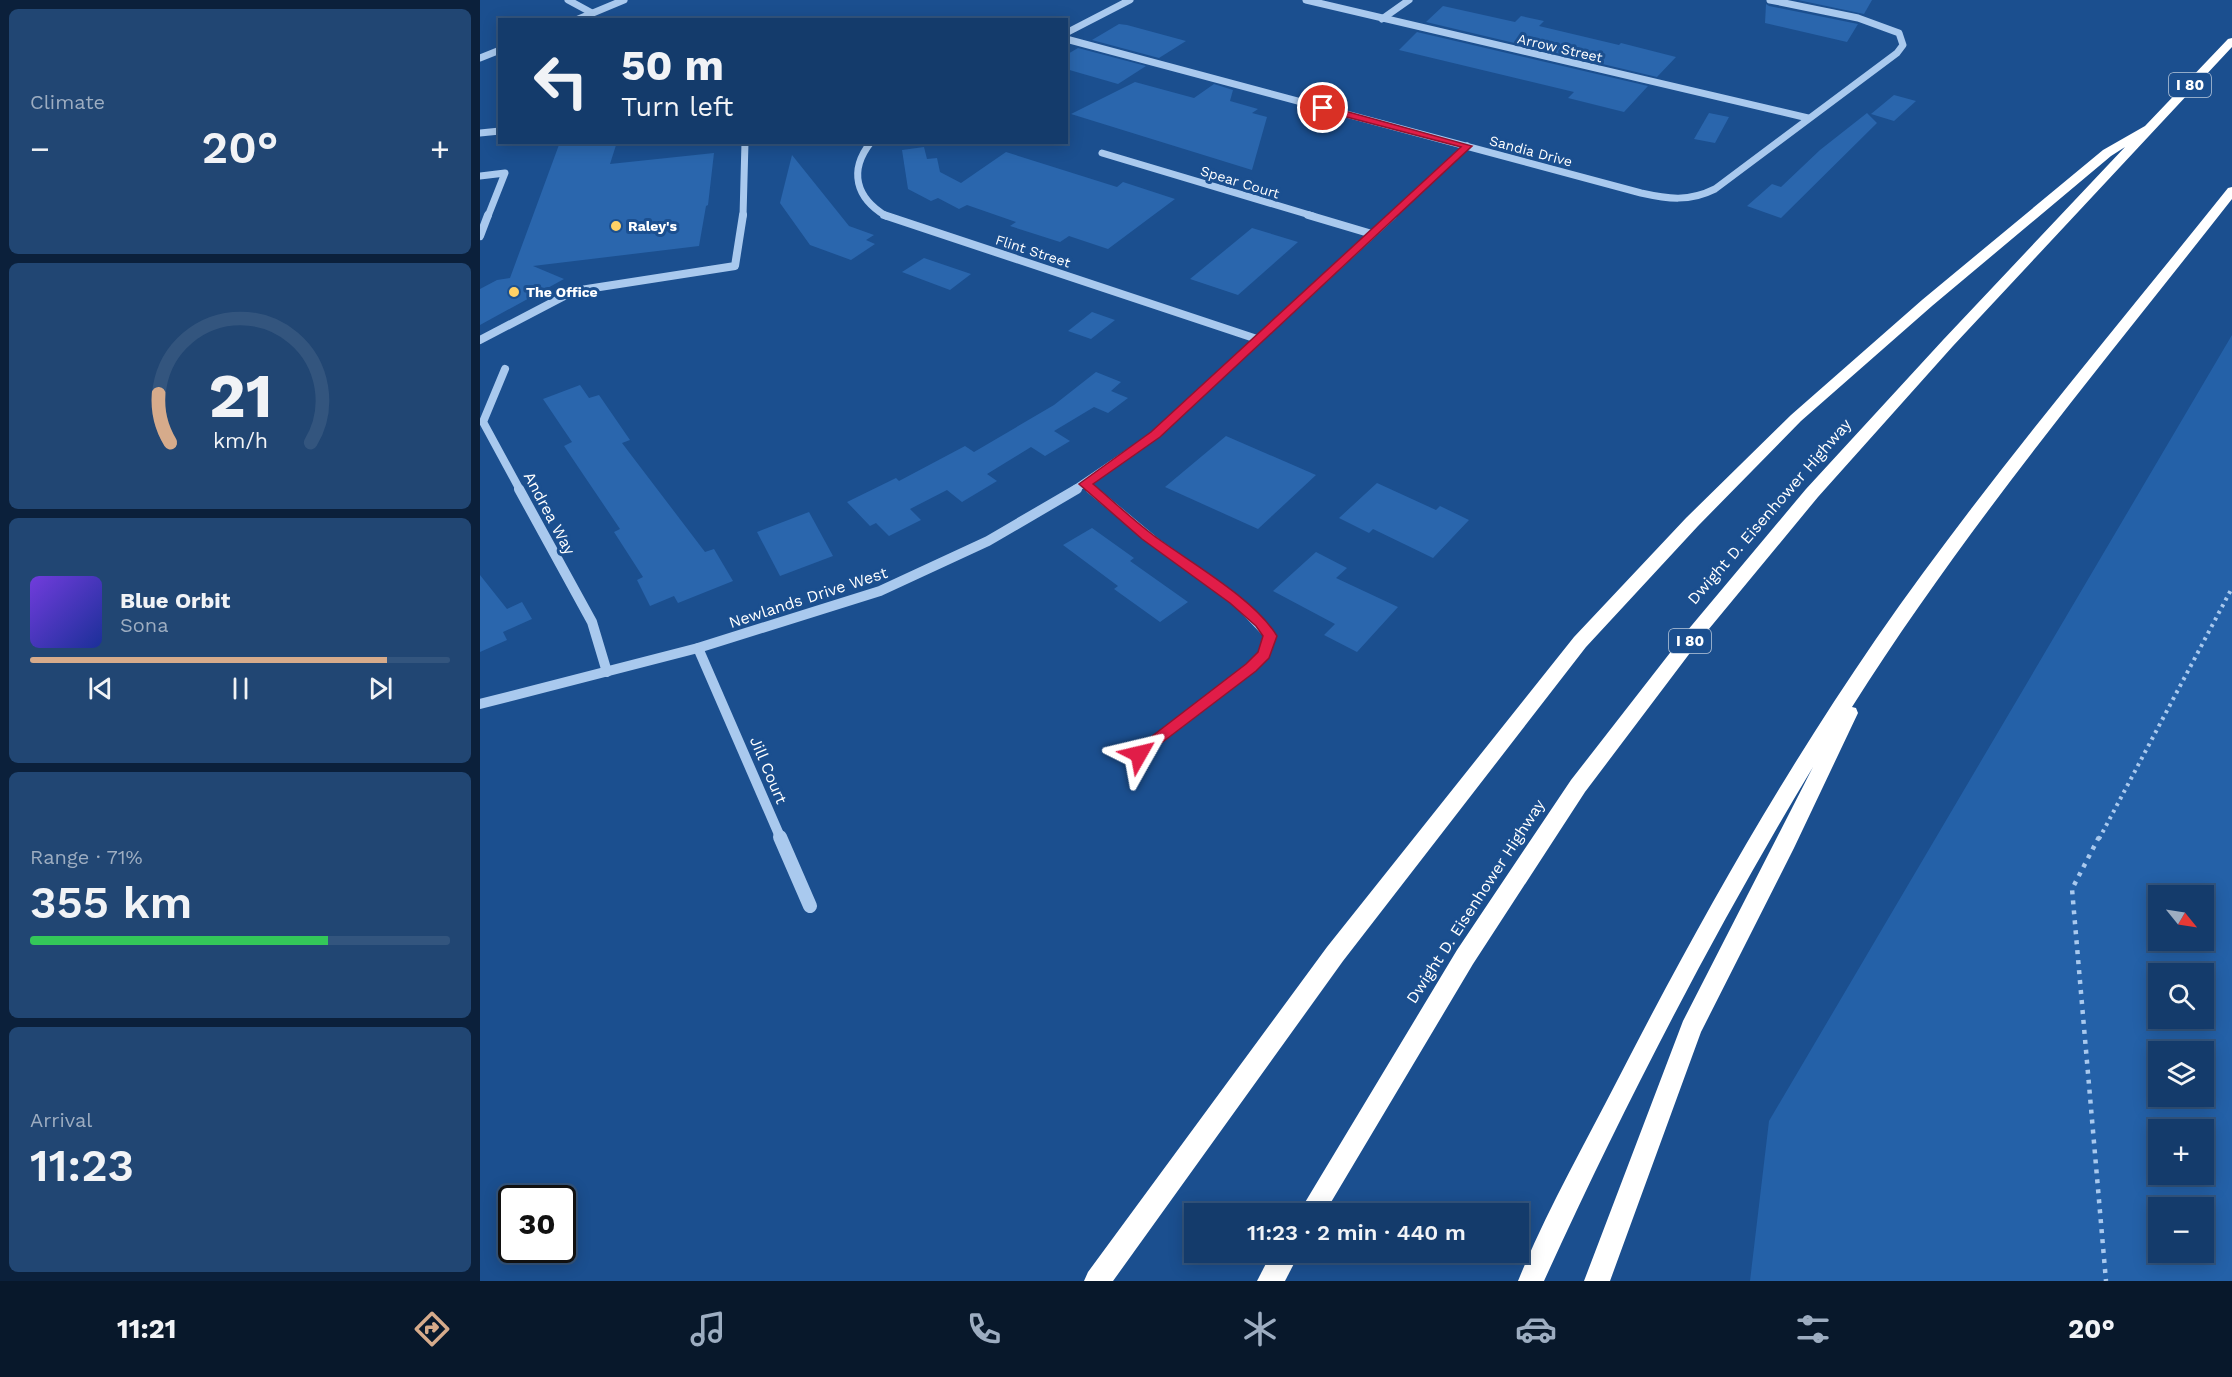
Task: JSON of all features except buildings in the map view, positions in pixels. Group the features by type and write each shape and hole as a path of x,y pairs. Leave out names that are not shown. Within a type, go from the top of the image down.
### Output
{"highway":[{"name":"Dwight D. Eisenhower Highway","path":"1317,1203 1465,957 1578,786 1686,645 1812,494 1948,343 2232,41"},
{"path":"1097,1281 1349,936 1580,642 1641,575 1797,417 2107,153 2149,129"},
{"path":"1531,1281 1559,1220 1666,1008 1738,876 1806,762 1883,643 2057,410 2232,190"},
{"path":"1597,1281 1691,1029 1784,848 1883,643"},
{"path":"1270,1281 1281,1263"}],"street":[{"path":"569,0 592,13"},
{"path":"581,18 624,0"},
{"path":"1068,32 1130,0"},
{"name":"Arrow Street","path":"1306,0 1808,118"},
{"path":"1382,19 1409,0"},
{"name":"Sandia Drive","path":"1068,40 1641,193 1685,201 1696,199 1716,189 1897,53 1903,45 1902,36 1897,31 1879,24 1770,0"},
{"path":"480,58 498,51"},
{"path":"480,133 498,131"},
{"path":"480,340 574,291 735,266 742,233 746,173 745,144"},
{"name":"Flint Street","path":"869,144 859,156 858,190 869,206 889,218 1257,339"},
{"name":"Newlands Drive West","path":"480,704 698,648 880,591 988,541 1085,484 1155,435 1467,146"},
{"name":"Spear Court","path":"1102,153 1372,234"},
{"path":"480,176 505,173 480,236"},
{"name":"Andrea Way","path":"505,369 483,422 592,622 607,672"},
{"path":"1085,484 1147,536 1234,600 1261,623 1270,636 1264,654 1251,668 1139,754"},
{"name":"Jill Court","path":"698,648 810,906"}],"path":[{"path":"2106,1281 2072,889 2232,588"}],"shaded area":[{"path":"2232,335 2232,1281 1750,1281 1769,1121"}],"place":[{"name":"Raley's","path":"616,226"},
{"name":"The Office","path":"514,292"}],"route":[{"path":"1139,754 1251,668 1264,654 1270,636 1261,623 1234,600 1147,536 1085,484 1155,435 1467,146 1323,108"}]}
